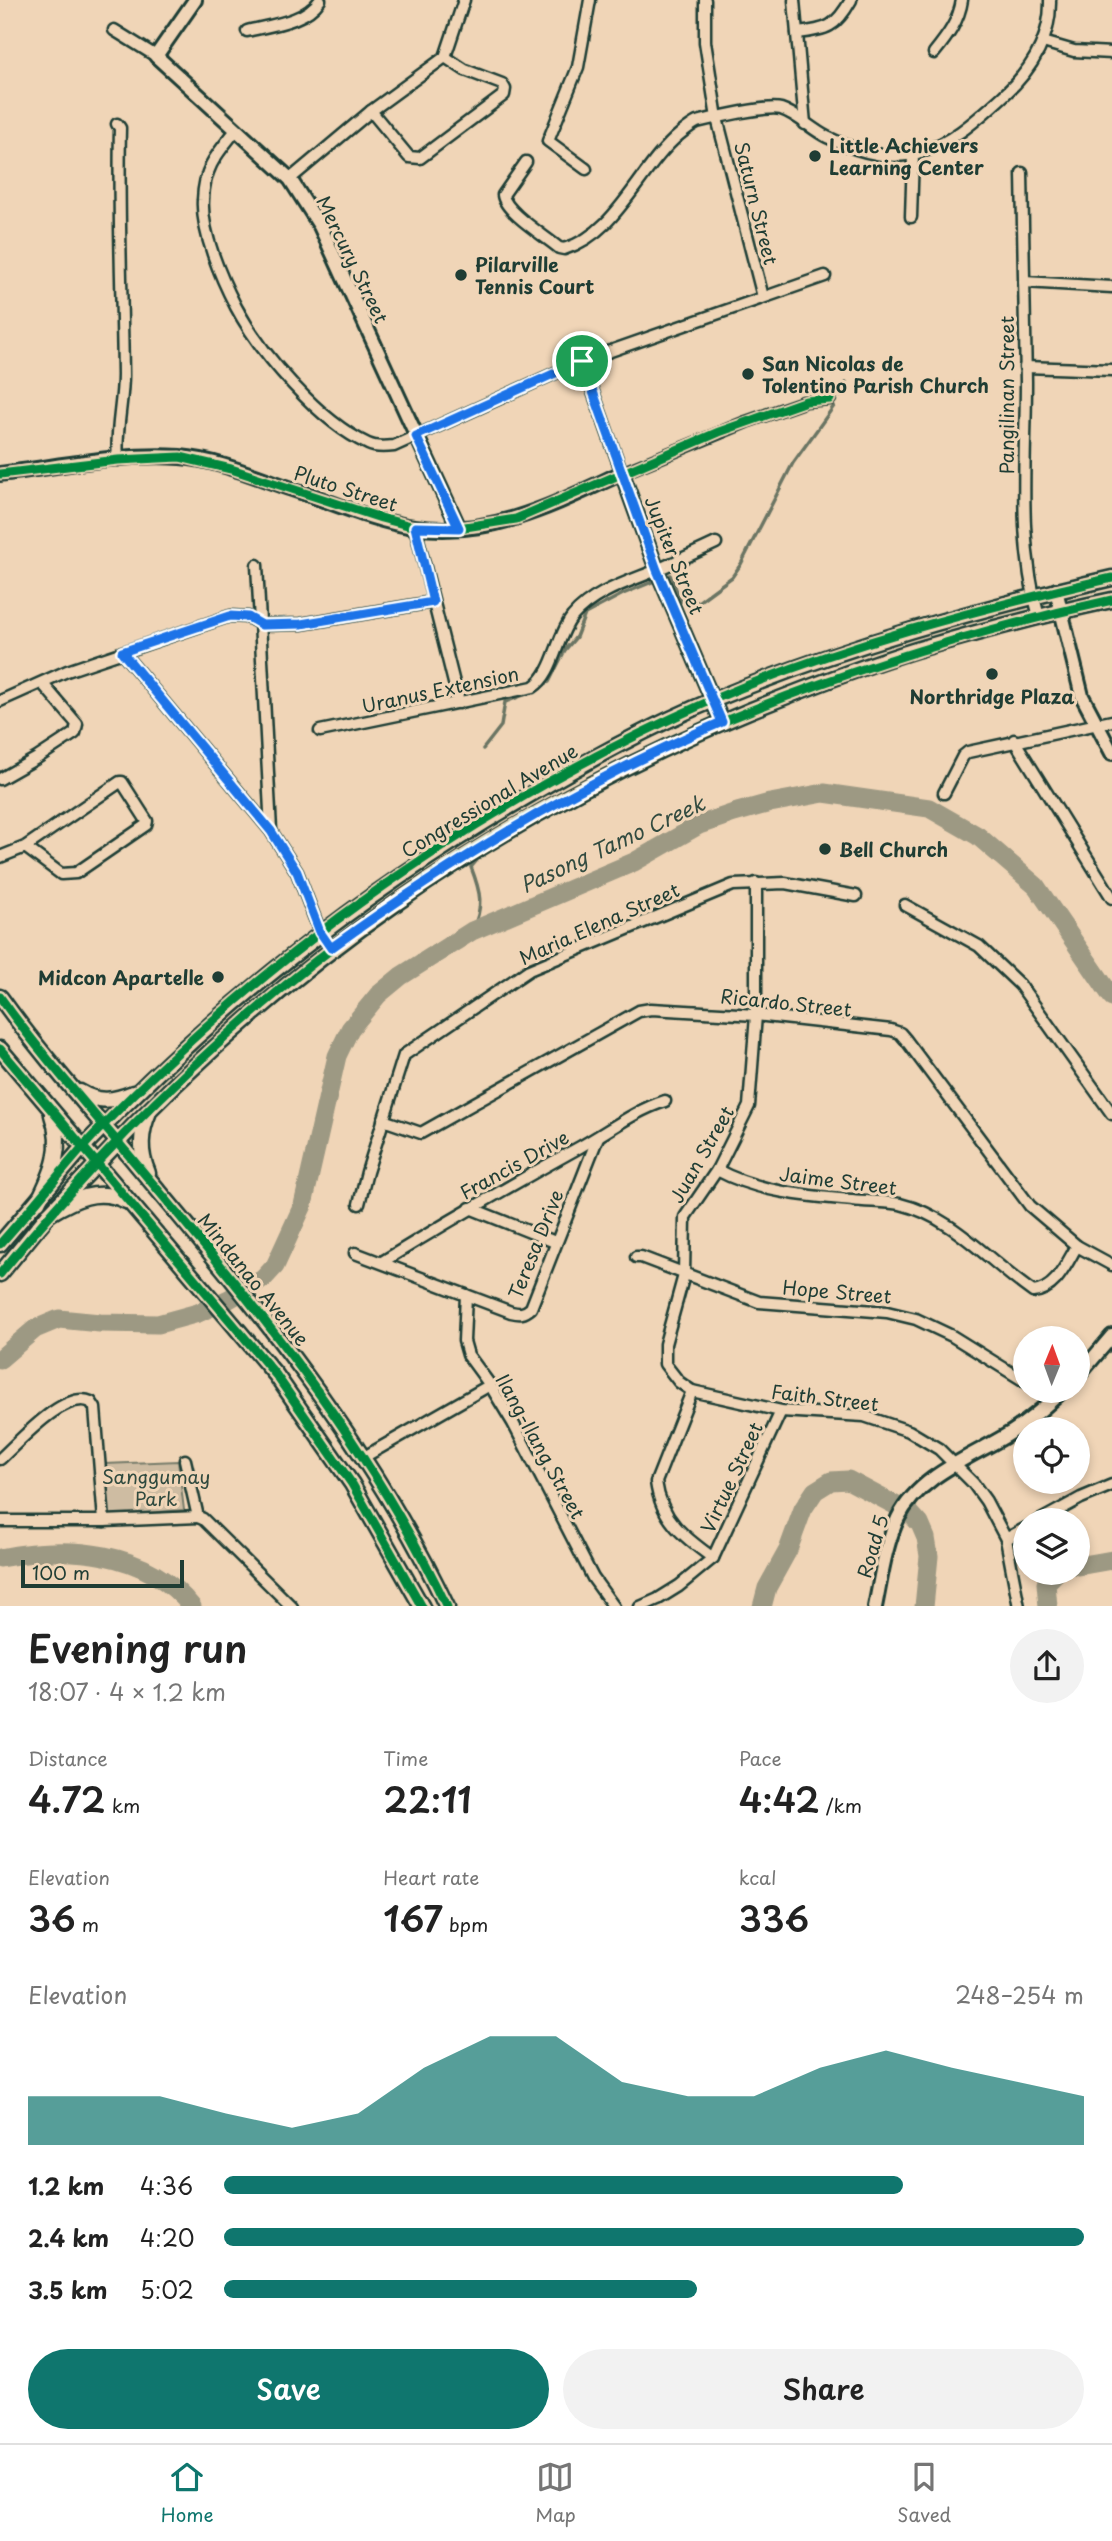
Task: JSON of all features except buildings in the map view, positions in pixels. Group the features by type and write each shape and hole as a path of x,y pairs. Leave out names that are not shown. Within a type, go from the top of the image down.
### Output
{"main road":[{"name":"Congressional Avenue","path":"0,1244 82,1148 234,1002 320,932 485,821 604,752 713,700 813,661 954,617 1112,578"},
{"name":"Congressional Avenue","path":"0,1274 49,1214 152,1105 235,1028 331,948 431,878 502,834 614,771 807,687 914,650 1112,600"},
{"name":"Mindanao Avenue","path":"0,998 224,1269 335,1414 403,1522 447,1606"},
{"path":"0,1049 275,1375 313,1426 367,1508 422,1606"},
{"path":"68,1082 86,1096 103,1101 120,1098 143,1087"},
{"path":"152,1105 143,1126 141,1146 144,1163 153,1184"},
{"path":"38,1202 58,1152 57,1134 49,1107"},
{"path":"49,1214 74,1200 90,1195 109,1195 129,1203"},
{"path":"313,1426 335,1414"}],"street":[{"path":"156,56 195,0"},
{"path":"247,31 288,21 315,8 320,0"},
{"path":"290,179 371,111 445,57 464,0"},
{"path":"586,169 548,141 578,67 590,0"},
{"name":"Saturn Street","path":"705,0 705,42 718,118 764,297"},
{"path":"794,0 805,124"},
{"path":"797,33 822,30 833,25 851,0"},
{"path":"934,53 960,13 962,0"},
{"path":"526,162 503,195 503,199 512,210 559,248 564,249 598,230 626,199 667,145 695,123 766,108 779,108 844,145 871,153 913,155 941,144 989,109 1025,73 1044,42 1050,0"},
{"name":"Mercury Street","path":"114,30 156,56 290,179 320,226 459,528"},
{"path":"1044,42 1074,51 1112,53"},
{"path":"371,111 409,157 415,160 505,95 502,84 466,71 445,57"},
{"path":"117,124 120,128 119,206 123,304 123,385 116,436 118,460"},
{"path":"236,130 212,160 206,174 203,202 203,217 215,257 236,307 282,371 325,417 370,446 394,446 582,361 825,276"},
{"path":"911,217 913,155"},
{"name":"Pangilinan Street","path":"1022,173 1025,367 1023,516 1033,596 1039,617"},
{"path":"1024,282 1112,287"},
{"name":"Jupiter Street","path":"582,361 657,570 722,722"},
{"path":"1025,367 1112,370"},
{"name":"Pluto Street","path":"0,474 118,460 180,457 202,461 415,527 459,528 516,519 733,427 806,401 830,400"},
{"path":"415,527 459,703"},
{"name":"Uranus Extension","path":"320,732 537,685 546,673 572,617 588,602 609,590 716,543"},
{"path":"257,565 271,831"},
{"path":"1056,590 1082,696 1112,753"},
{"path":"0,701 67,671 230,616 248,617 262,625 301,624 433,602"},
{"path":"122,652 271,831 297,872 320,932 331,948"},
{"path":"0,779 37,758 77,729 77,724 42,683"},
{"path":"944,793 963,756 968,752 1112,721"},
{"path":"1014,740 1112,898"},
{"path":"0,857 25,847 120,782 147,821 146,825 76,873 67,875 61,874 25,847"},
{"name":"Maria Elena Street","path":"359,1203 404,1055 530,970 721,888 755,883 804,886 856,896"},
{"name":"Juan Street","path":"684,1275 685,1217 717,1170 749,1106 756,1016 755,883"},
{"path":"905,905 979,946 1020,985 1112,1114"},
{"name":"Ricardo Street","path":"383,1120 421,1133 639,1011 664,1009 756,1016 900,1033 1030,1206 1077,1246 1112,1265"},
{"name":"Francis Drive","path":"382,1262 470,1208 598,1137 642,1108 665,1101"},
{"name":"Teresa Drive","path":"355,1253 519,1314 526,1312 531,1308 598,1137"},
{"name":"Jaime Street","path":"717,1170 736,1180 788,1194 899,1204 931,1215 961,1234 1033,1292 1052,1285 1077,1246"},
{"path":"470,1208 555,1242"},
{"name":"Hope Street","path":"636,1257 759,1302 887,1312 916,1319 951,1336 1013,1374"},
{"path":"639,1606 658,1599 679,1586 713,1558 676,1528 663,1511 656,1482 692,1391 679,1382 666,1364 665,1344 684,1275"},
{"name":"Ilang-Ilang Street","path":"466,1295 464,1341 468,1355 513,1423 593,1578 614,1606"},
{"path":"1090,1362 1112,1336"},
{"path":"364,1457 490,1385"},
{"name":"Faith Street","path":"692,1391 781,1411 838,1413 886,1422 929,1443 957,1465 986,1501 1006,1539 1019,1606"},
{"path":"0,1459 60,1406 77,1399 91,1402 95,1408 104,1521"},
{"name":"Road 5","path":"875,1606 891,1537 898,1518 911,1498 940,1474 1011,1433 1047,1404"},
{"name":"Virtue Street","path":"713,1558 781,1411"},
{"path":"185,1460 198,1517"},
{"path":"1063,1508 1112,1485"},
{"path":"0,1521 203,1518 292,1606"},
{"path":"1006,1539 1013,1535"}],"green space":[{"name":"Sanggumay Park","path":"178,1461 184,1510 109,1516 105,1464"}],"waterway":[{"path":"841,396 846,383"},
{"path":"670,575 681,601 698,602 732,577 793,463 834,406"},
{"path":"541,686 549,682 565,650 576,637 585,614 657,580"},
{"path":"483,749 501,726 505,702 531,692"},
{"name":"Pasong Tamo Creek","path":"0,1359 35,1329 59,1319 158,1324 198,1313 263,1279 275,1266 303,1205 337,1056 350,1029 378,995 401,976 472,931 634,862 699,825 734,813 824,793 929,808 978,836 1036,886 1112,997"},
{"path":"472,931 480,899 471,867 483,853"},
{"path":"762,1606 767,1588 788,1550 803,1509 815,1491 831,1481 848,1480 910,1513 920,1524 929,1556 924,1606"},
{"path":"0,1558 52,1552 104,1556 152,1573 173,1588 191,1606"},
{"path":"1090,1564 1112,1560"},
{"path":"1046,1585 1048,1606"}],"cycle path":[{"path":"0,474 118,460 180,457 231,469 415,527 459,528 516,519 719,432 806,401 830,399"},
{"path":"0,1244 82,1148 132,1095 245,993 369,896 502,809 641,733 760,680 909,630 1112,578"},
{"path":"0,1274 65,1198 133,1125 205,1055 280,990 359,928 441,870 527,818 615,771 735,717 858,670 921,650 1112,600"},
{"path":"0,997 46,1057 216,1260 302,1370 380,1484 446,1606"},
{"path":"0,1049 276,1375 352,1484 421,1606"}],"place":[{"name":"Little Achievers Learning Center","path":"815,156"},
{"name":"Pilarville Tennis Court","path":"461,275"},
{"name":"San Nicolas de Tolentino Parish Church","path":"748,374"},
{"name":"Northridge Plaza","path":"992,674"},
{"name":"Bell Church","path":"825,849"},
{"name":"Midcon Apartelle","path":"218,977"}],"route":[{"path":"582,361 657,570 722,722 614,771 502,834 443,870 331,948 320,932 297,872 271,831 122,652 230,616 248,617 262,625 301,624 433,602 415,527 459,528 416,436 582,361"}]}
